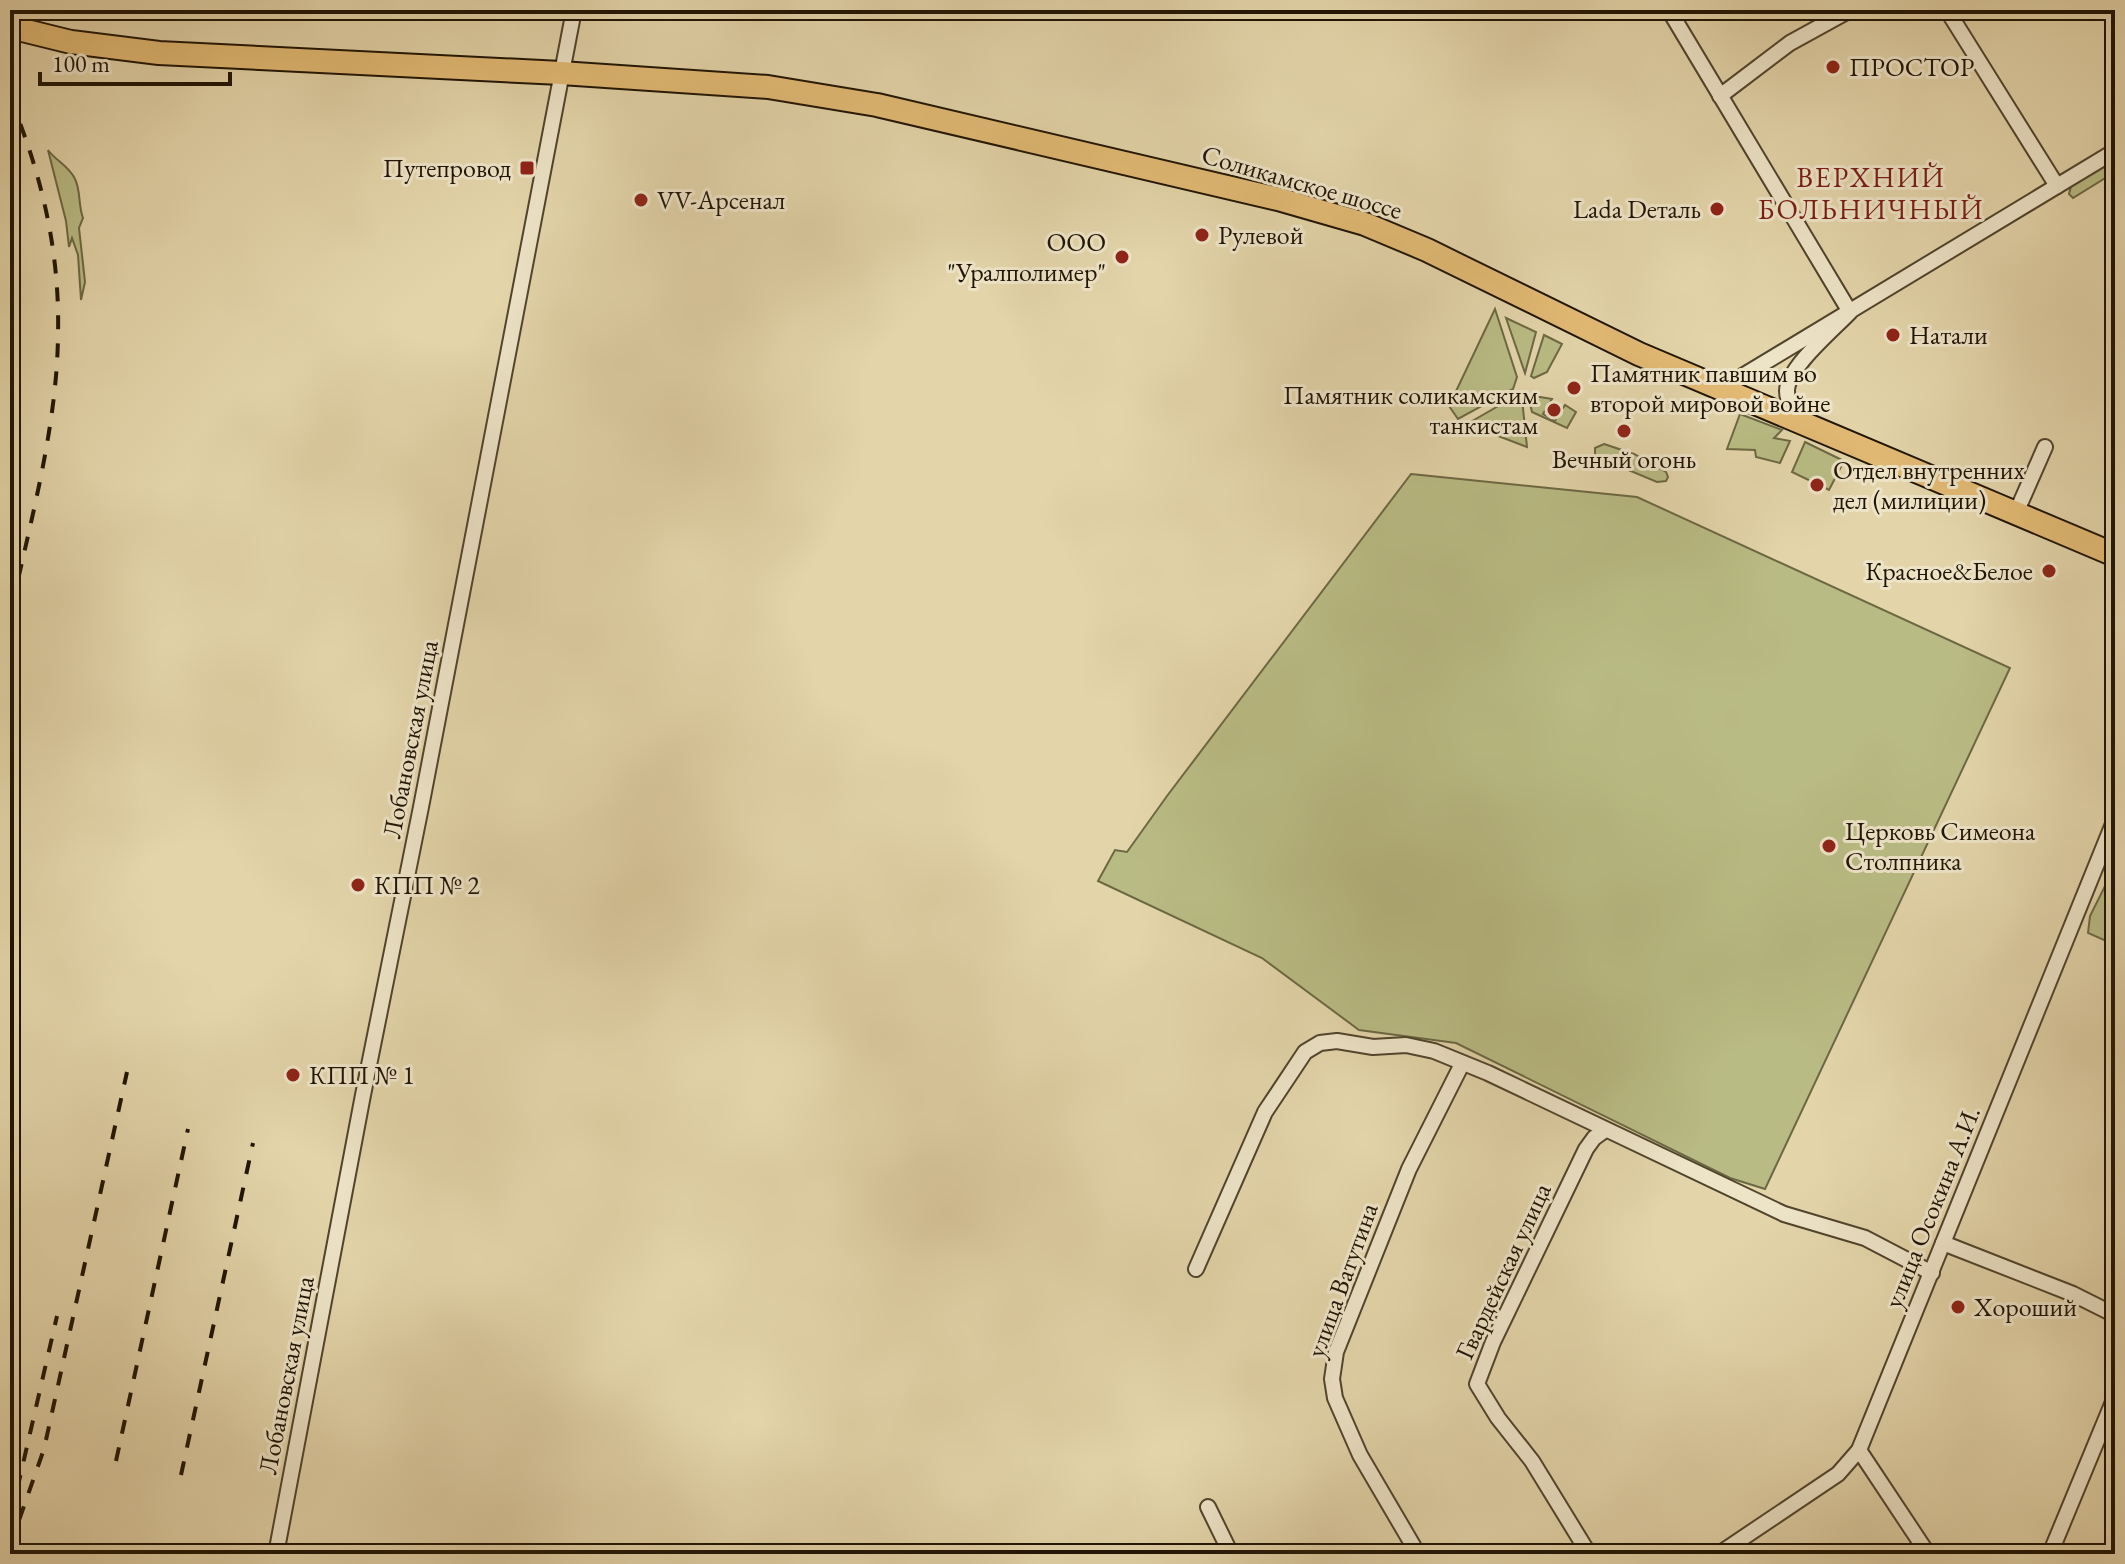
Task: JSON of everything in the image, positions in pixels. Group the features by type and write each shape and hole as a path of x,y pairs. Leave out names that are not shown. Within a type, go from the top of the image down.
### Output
{"highway":[{"name":"Соликамское шоссе","path":"10,27 100,47 159,53 561,73 768,87 877,105 1278,199 1365,224 1427,250 1639,354 2115,555"}],"street":[{"name":"Лобановская улица","path":"276,1554 574,10"},
{"path":"1669,10 1850,312"},
{"path":"1720,96 1790,43 1850,10"},
{"path":"1947,10 2057,186"},
{"path":"1721,389 2115,151"},
{"path":"1810,428 1792,407 1786,393 1789,382 1797,367 1850,312"},
{"path":"2016,513 2045,447"},
{"name":"улица Осокина А.И.","path":"1719,1554 1838,1474 1859,1450 2111,841 2115,819"},
{"path":"1196,1269 1265,1112 1305,1052 1320,1043 1337,1041 1373,1047 1406,1045 1434,1051 1488,1073 1784,1214 1865,1238 1932,1273"},
{"name":"улица Ватутина","path":"1418,1554 1360,1455 1335,1398 1332,1379 1336,1352 1409,1169 1462,1064"},
{"name":"Гвардейская улица","path":"1589,1554 1532,1461 1498,1418 1477,1384 1493,1342 1586,1149 1605,1130"},
{"path":"1943,1243 2073,1294 2115,1315"},
{"path":"2050,1554 2115,1397"},
{"path":"1859,1450 1928,1554"},
{"path":"1208,1507 1231,1554"}],"green space":[{"path":"48,150 69,171 78,188 83,218 79,228 85,282 81,300 78,255 72,238 69,247 66,221"},
{"path":"2115,160 2115,172 2073,198 2069,194 2071,186"},
{"path":"1495,309 1517,377 1513,389 1458,419 1449,406"},
{"path":"1506,318 1536,332 1525,373"},
{"path":"1544,335 1562,344 1547,372 1534,378 1531,376"},
{"path":"1516,396 1522,399 1527,447 1467,424"},
{"path":"1534,396 1552,399 1543,414 1555,421 1565,405 1576,412 1567,428 1532,412 1529,399"},
{"path":"1740,414 1782,430 1774,438 1790,441 1780,463 1756,457 1755,450 1727,449"},
{"path":"1805,442 1844,461 1829,490 1792,472"},
{"path":"1604,444 1634,454 1666,472 1666,481 1657,482 1595,456 1595,448"},
{"path":"1411,474 1637,497 2010,668 1765,1189 1730,1178 1456,1043 1359,1030 1262,958 1098,881 1115,850 1127,852"},
{"path":"2115,880 2115,933 2113,938 2104,940 2088,933 2090,916 2107,882"}],"railway":[{"path":"10,98 47,214 58,304 53,406 10,617"},
{"path":"10,1546 44,1449 127,1072"},
{"path":"116,1461 188,1129"},
{"path":"181,1475 253,1143"},
{"path":"11,1516 57,1316"}],"place":[{"name":"ПРОСТОР","path":"1833,67"},
{"name":"Путепровод","path":"527,168"},
{"name":"VV-Арсенал","path":"641,200"},
{"name":"Lada Dеталь","path":"1717,209"},
{"name":"Рулевой","path":"1202,235"},
{"name":"OOO \"Уралполимер\"","path":"1122,257"},
{"name":"Натали","path":"1893,335"},
{"name":"Памятник павшим во второй мировой войне","path":"1574,388"},
{"name":"Памятник соликамским танкистам","path":"1554,410"},
{"name":"Вечный огонь","path":"1624,431"},
{"name":"Отдел внутренних дел (милиции)","path":"1817,485"},
{"name":"Красное&Белое","path":"2049,571"},
{"name":"Церковь Симеона Столпника","path":"1829,846"},
{"name":"КПП № 2","path":"358,885"},
{"name":"КПП № 1","path":"293,1075"},
{"name":"Хороший","path":"1958,1307"}],"district":[{"name":"ВЕРХНИЙ БОЛЬНИЧНЫЙ","path":"1871,193"}]}
